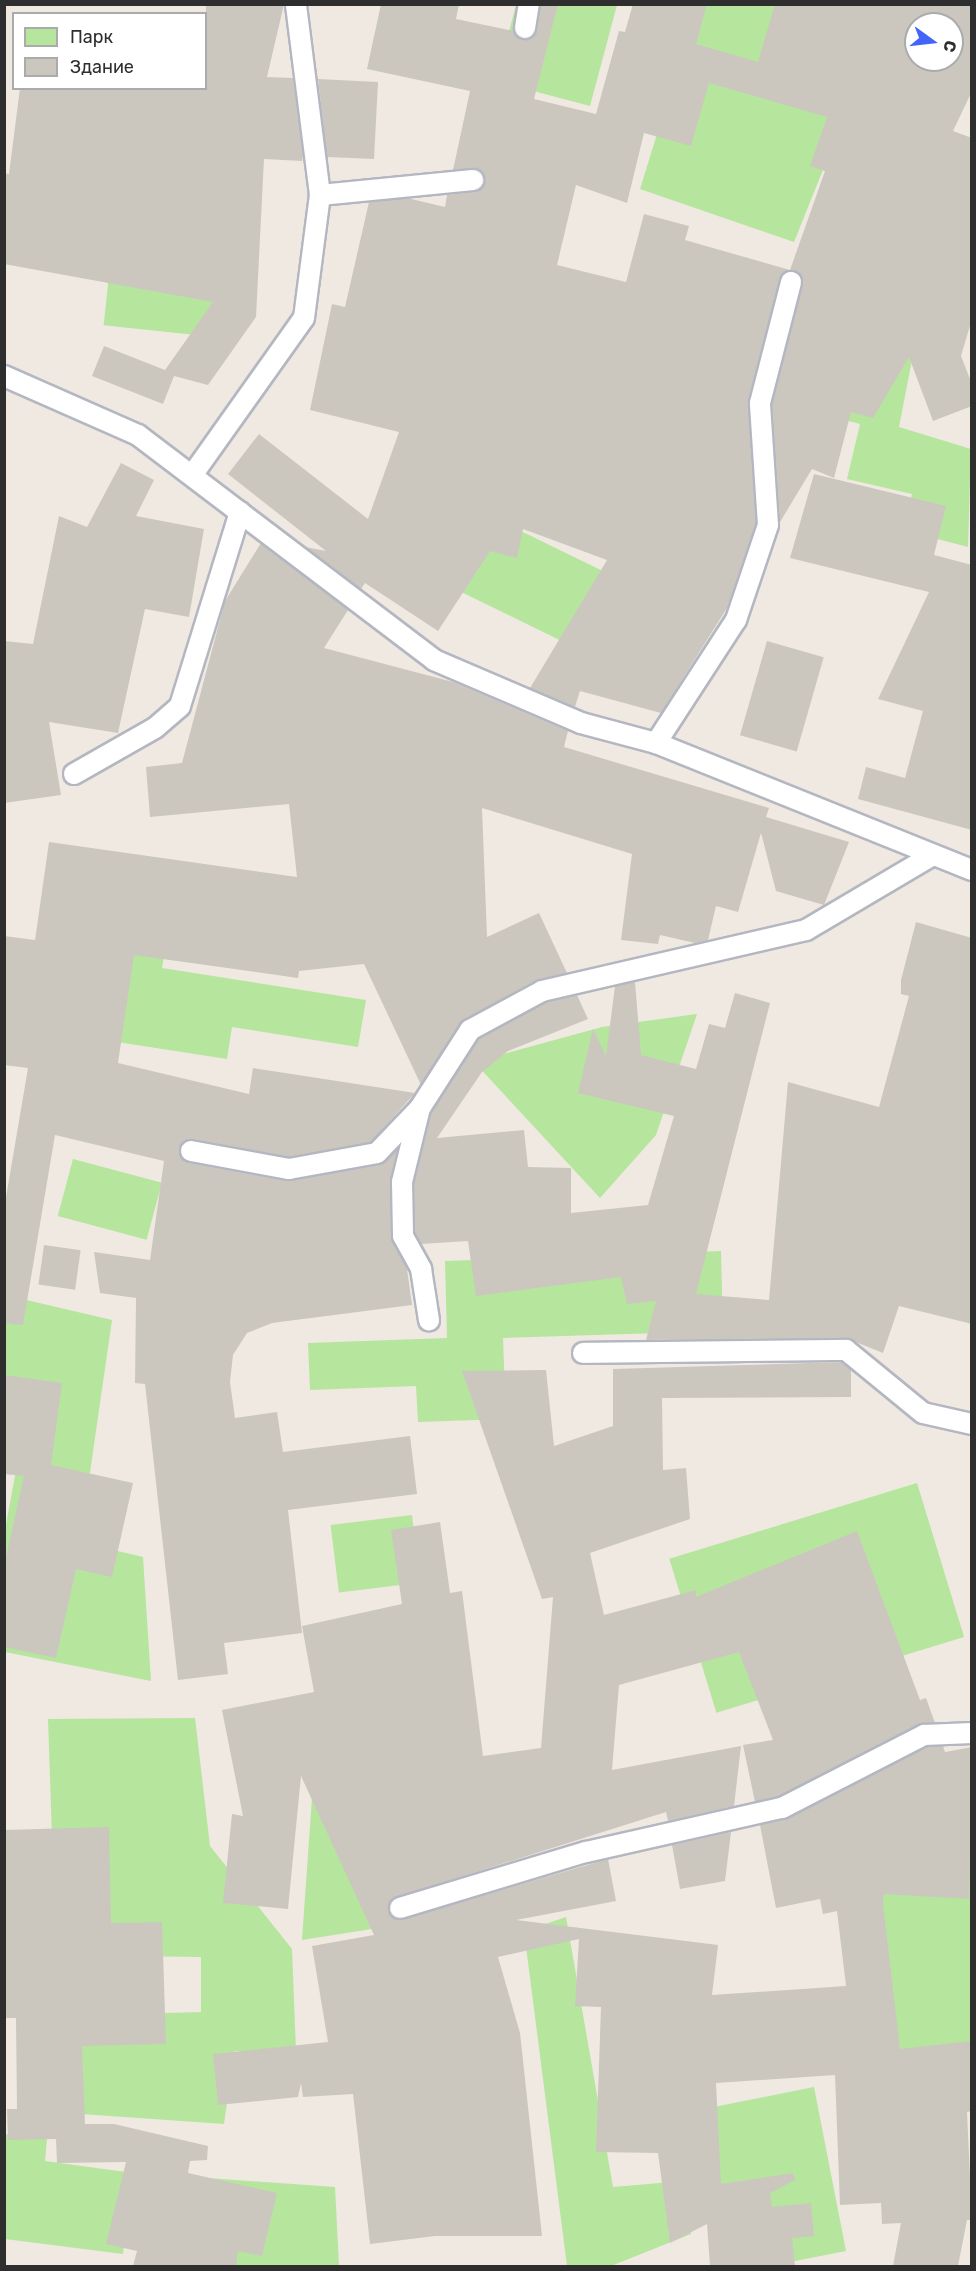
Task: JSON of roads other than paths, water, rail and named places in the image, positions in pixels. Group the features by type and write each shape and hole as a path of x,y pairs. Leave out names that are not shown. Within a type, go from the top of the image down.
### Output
{"lane":[{"path":"193,474 304,318 320,195 296,4"},
{"path":"525,28 529,4"},
{"path":"320,195 473,180"},
{"path":"656,744 736,620 768,525 760,403 791,282"},
{"path":"4,376 138,435 193,474 434,660 581,723 656,744 931,856 972,870"},
{"path":"74,774 155,728 180,706 240,512"},
{"path":"191,1151 289,1169 377,1152 420,1108 470,1030 542,991 806,930 931,856"},
{"path":"420,1108 402,1182 403,1236 421,1269 429,1320"},
{"path":"583,1353 846,1350 922,1413 972,1424"},
{"path":"400,1908 586,1852 782,1808 924,1736 972,1733"}]}
